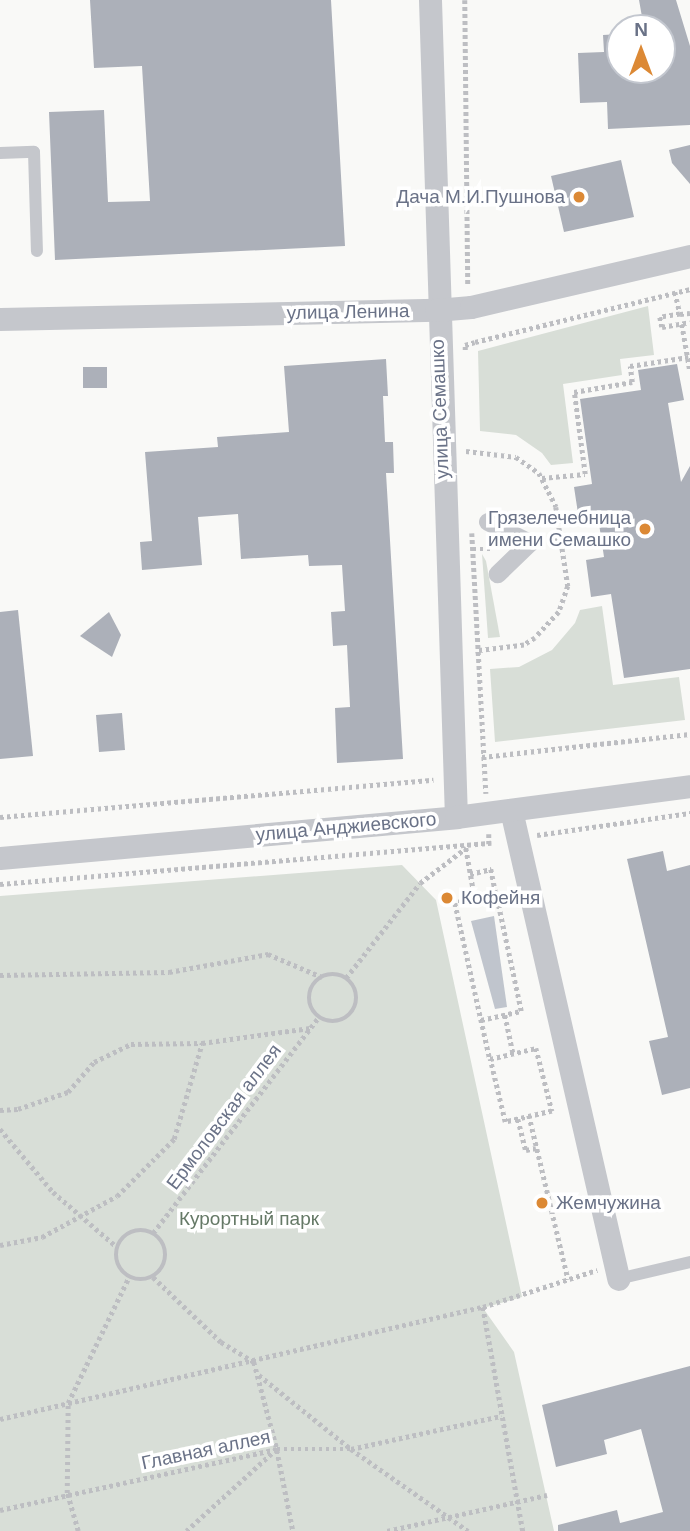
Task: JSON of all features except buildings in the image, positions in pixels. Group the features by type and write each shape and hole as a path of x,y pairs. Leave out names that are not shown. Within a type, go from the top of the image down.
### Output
{"street":[{"name":"улица Семашко","path":"430,0 436,310 456,817"},
{"name":"улица Ленина","path":"0,319 436,310 471,307 690,256"},
{"path":"480,523 530,543 498,574"},
{"name":"улица Анджиевского","path":"0,858 456,817 690,786"},
{"path":"511,810 618,1279"}],"lane":[{"path":"0,153 34,152 37,251"},
{"path":"618,1279 690,1262"}],"path":[{"path":"465,0 465,264 475,342"},
{"path":"465,358 465,345 690,289"},
{"path":"675,292 680,314"},
{"path":"690,313 660,317 662,327 690,322"},
{"path":"682,324 690,371"},
{"path":"542,478 585,474 574,392 632,382 630,366 688,357"},
{"path":"467,438 468,463"},
{"path":"480,523 473,549 489,844"},
{"path":"562,539 601,537"},
{"path":"473,549 493,549"},
{"path":"0,817 429,784 454,760 690,734"},
{"path":"0,884 466,848 690,813"},
{"path":"466,848 475,899"},
{"path":"346,978 420,883 466,848"},
{"path":"470,874 491,869 521,1012 481,1020"},
{"path":"490,1059 536,1048 552,1111 505,1122 490,1059 481,1020 455,903 496,894"},
{"path":"0,975 169,972 268,954 322,977 346,978"},
{"path":"322,977 308,996 318,1018 336,1022 352,1013 356,994 346,978"},
{"path":"505,1015 513,1052"},
{"name":"Ермоловская аллея","path":"153,1233 318,1018"},
{"path":"0,1110 18,1110 68,1092 94,1062 131,1044 202,1043 310,1027"},
{"path":"0,1245 42,1237 117,1196 174,1139 202,1043"},
{"path":"0,1419 483,1307 569,1279 529,1115"},
{"path":"518,1119 526,1150 536,1148"},
{"path":"0,1129 53,1192 117,1247"},
{"path":"153,1277 166,1255 153,1233 132,1231 117,1247 117,1264 129,1277 153,1277 220,1342 254,1362 277,1449 293,1531"},
{"path":"78,1531 67,1493 68,1403 129,1277"},
{"path":"483,1307 523,1531"},
{"path":"258,1373 351,1449 468,1531"},
{"name":"Главная аллея","path":"0,1510 67,1493 277,1449 351,1449 501,1416"},
{"path":"187,1531 277,1449"},
{"path":"387,1531 547,1494"}],"green space":[{"path":"648,306 654,355 620,359 622,375 563,384 573,463 551,465 542,453 516,435 480,431 478,351"},
{"path":"482,554 486,561 500,637 488,638"},
{"path":"602,606 613,685 679,677 685,720 495,742 490,669 519,667 552,650 575,623 580,610"},
{"name":"Курортный парк","path":"402,865 436,900 522,1297 483,1308 514,1352 554,1531 0,1531 0,896"}],"shaded area":[{"path":"494,916 507,1007 495,1009 471,921"}],"place":[{"name":"Дача М.И.Пушнова","path":"579,197"},
{"name":"Грязелечебница имени Семашко","path":"645,529"},
{"name":"Кофейня","path":"447,898"},
{"name":"Жемчужина","path":"542,1203"}]}
